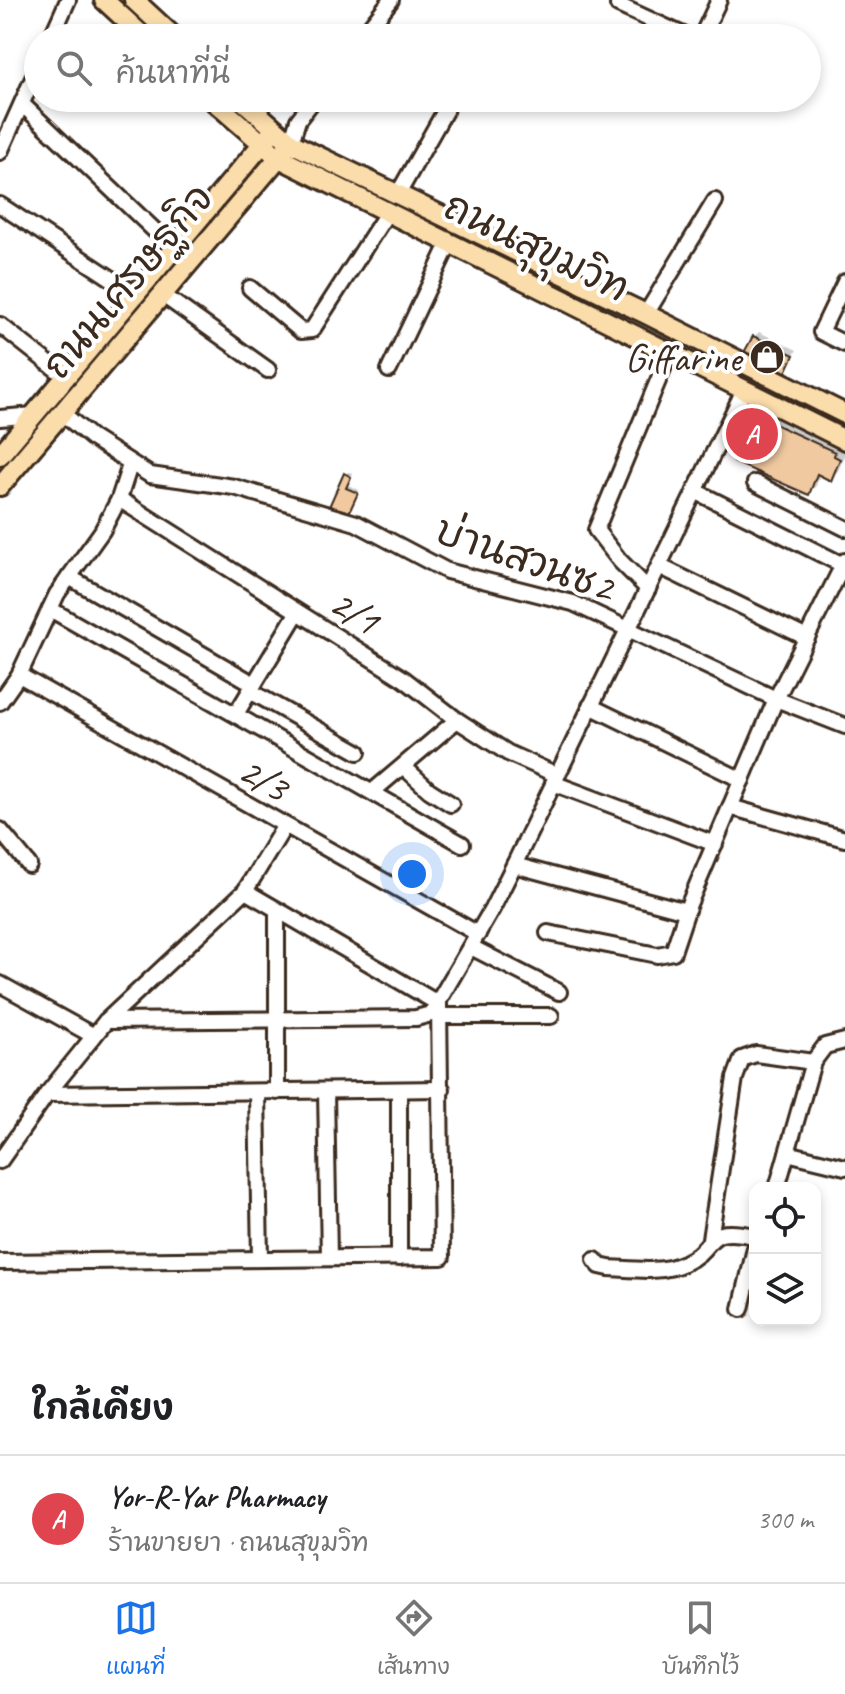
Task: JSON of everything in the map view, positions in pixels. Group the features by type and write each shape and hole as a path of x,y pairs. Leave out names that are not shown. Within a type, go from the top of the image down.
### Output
{"main road":[{"path":"104,0 130,24"},
{"path":"134,0 160,24"},
{"name":"ถนนสุขุมวิท","path":"225,112 279,158 845,440"},
{"name":"ถนนสุขุมวิท","path":"255,112 291,143 845,414"},
{"name":"ถนนเศรษฐกิจ","path":"0,455 275,130"},
{"name":"ถนนเศรษฐกิจ","path":"0,486 291,143"}],"street":[{"path":"57,24 68,0"},
{"path":"372,24 391,0"},
{"path":"708,24 719,0"},
{"path":"618,5 659,24"},
{"path":"0,152 4,134 24,99"},
{"path":"30,112 174,249"},
{"path":"291,143 298,120 304,112"},
{"path":"398,194 444,112"},
{"path":"275,130 298,120"},
{"path":"646,314 715,201"},
{"path":"0,205 135,294"},
{"path":"250,288 307,333 312,330 387,213"},
{"path":"389,370 449,244"},
{"path":"845,282 821,332 845,344"},
{"path":"163,295 268,370"},
{"path":"0,325 66,377"},
{"path":"648,589 620,561 596,530 670,352"},
{"path":"0,1262 442,1257 439,1010 514,865 744,390"},
{"name":"บ่านสวนซ2","path":"62,413 130,465 150,475 234,487 356,523 447,571 573,603 776,699 845,726"},
{"path":"0,418 34,415"},
{"path":"0,702 19,675 69,577 102,531 119,499 130,465"},
{"path":"755,483 845,528"},
{"path":"548,933 657,955 669,954 676,947 686,911 776,699 844,563 695,491"},
{"name":"2/1","path":"119,499 404,679 457,720 508,753 555,779 715,844"},
{"path":"659,566 807,638"},
{"path":"69,577 358,752"},
{"path":"50,609 462,844"},
{"path":"236,714 297,613"},
{"name":"2/3","path":"19,675 284,827 559,992"},
{"path":"590,706 742,780"},
{"path":"372,792 457,720"},
{"path":"404,767 429,790 451,804"},
{"path":"730,807 845,839"},
{"path":"0,1161 47,1094 106,1021 245,891 284,827"},
{"path":"0,830 29,865"},
{"path":"514,865 686,911"},
{"path":"245,891 439,1010 551,1016"},
{"path":"277,910 277,1092"},
{"path":"0,984 94,1036"},
{"path":"106,1021 416,1018 439,1010"},
{"path":"779,1182 813,1062 825,1046 845,1041"},
{"path":"710,1239 735,1078 742,1059 756,1054 813,1062"},
{"path":"47,1094 442,1089"},
{"path":"399,1090 399,1258"},
{"path":"326,1091 329,1258"},
{"path":"257,1092 260,1259"},
{"path":"787,1153 845,1167"},
{"path":"595,1260 600,1266 609,1268 667,1268 686,1263 710,1239 731,1231 749,1235"},
{"path":"741,1309 754,1254"}],"building":[{"name":"Giffarine","path":"753,336 794,355 783,379 741,358"},
{"path":"757,416 835,452 834,456 840,459 831,481 817,474 809,495 734,462"},
{"path":"344,473 351,477 346,488 358,493 347,517 328,509"}],"place":[{"name":"Giffarine","path":"767,357"},
{"name":"Yor-R-Yar Pharmacy","path":"752,434"}]}
